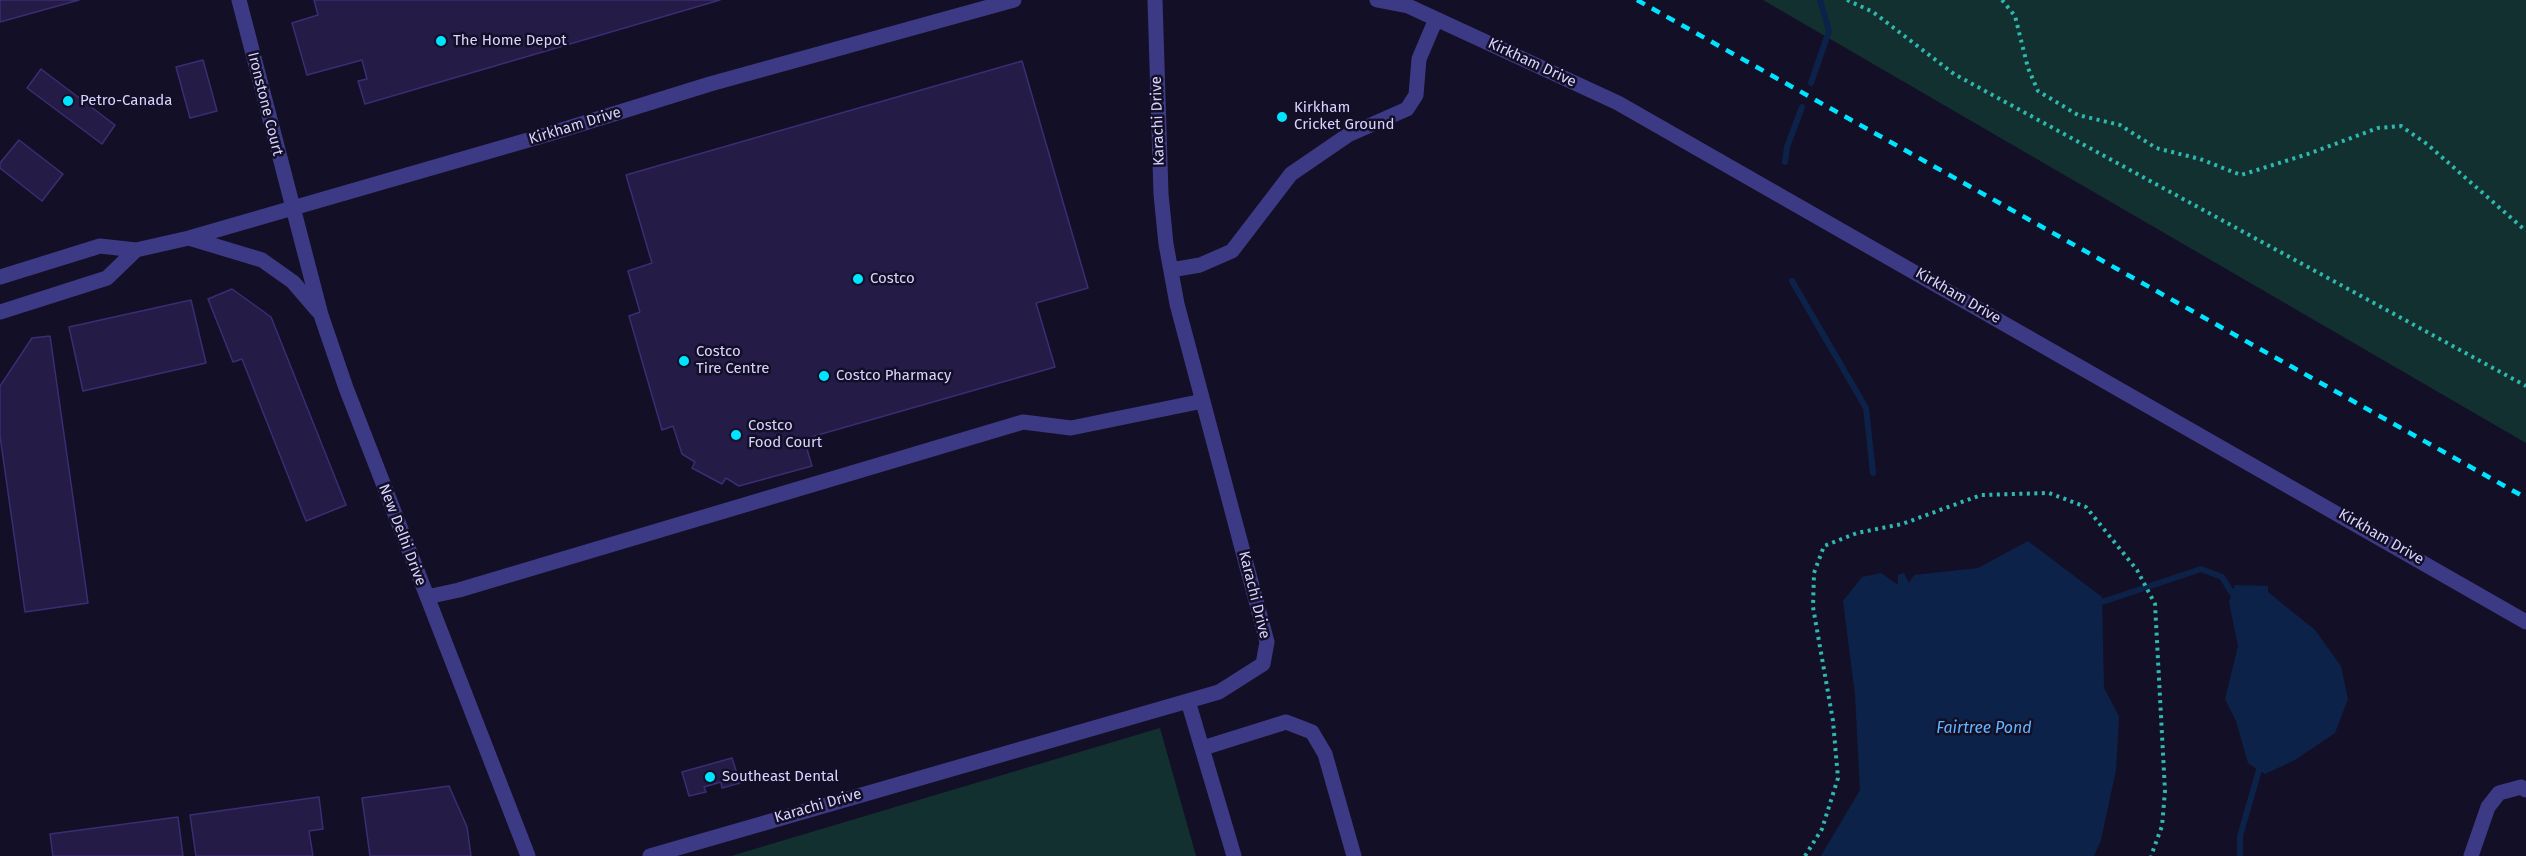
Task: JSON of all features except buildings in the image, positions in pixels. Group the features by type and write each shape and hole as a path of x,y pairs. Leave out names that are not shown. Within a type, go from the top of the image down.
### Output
{"street":[{"name":"Ironstone Court","path":"239,0 293,208"},
{"name":"Kirkham Drive","path":"0,277 99,246 136,250 189,238 549,134 710,84 1014,0"},
{"name":"Karachi Drive","path":"650,856 1219,692 1263,664 1268,642 1203,401 1171,270 1161,194 1155,0"},
{"name":"Kirkham Drive","path":"1377,0 1408,6 1618,103 2412,554 2526,622"},
{"path":"1171,270 1200,265 1232,251 1297,169 1348,135 1407,109 1416,95 1419,59 1436,19"},
{"name":"New Delhi Drive","path":"293,208 321,315 346,388 528,856"},
{"path":"189,238 261,260 292,282 321,315"},
{"path":"0,312 107,278 136,250"},
{"path":"427,597 459,590 1023,422 1071,428 1203,401"},
{"path":"1188,701 1234,856"},
{"path":"1203,748 1286,722 1312,732 1325,754 1354,856"},
{"path":"2471,856 2488,807 2499,793 2521,787 2526,790"}],"path":[{"path":"1847,0 1873,12 1954,74 2526,386"},
{"path":"2002,0 2015,16 2028,68 2038,91 2078,115 2120,125 2156,148 2200,159 2241,175 2308,154 2378,128 2401,126 2427,144 2526,231"},
{"path":"1805,856 1822,829 1838,778 1833,721 1813,607 1814,573 1824,546 1857,532 1902,524 1981,495 2049,493 2086,507 2140,575 2152,600 2160,674 2165,791 2162,826 2151,856"}],"green space":[{"path":"1763,0 2526,0 2526,443"},
{"path":"1160,728 1196,856 731,856"}],"water":[{"name":"Fairtree Pond","path":"2028,541 2102,597 2104,688 2119,716 2116,770 2101,840 2094,856 1821,856 1860,790 1855,695 1843,601 1862,577 1881,573 1898,585 1898,575 1904,573 1909,583 1914,575 1978,568"},
{"path":"2235,585 2268,586 2268,592 2315,630 2341,666 2348,699 2335,733 2295,760 2265,774 2248,763 2236,721 2225,699 2238,646 2229,602"}],"waterway":[{"path":"1811,83 1829,31 1820,0"},
{"path":"1785,162 1787,147 1802,107"},
{"path":"1792,281 1866,408 1873,473"},
{"path":"2096,604 2201,569 2222,577 2235,598"},
{"path":"2240,856 2240,836 2261,763"}],"railway":[{"path":"1637,0 2526,498"}],"place":[{"name":"The Home Depot","path":"441,41"},
{"name":"Petro-Canada","path":"68,101"},
{"name":"Kirkham Cricket Ground","path":"1282,117"},
{"name":"Costco","path":"858,279"},
{"name":"Costco Tire Centre","path":"684,361"},
{"name":"Costco Pharmacy","path":"824,376"},
{"name":"Costco Food Court","path":"736,435"},
{"name":"Southeast Dental","path":"710,777"}]}
